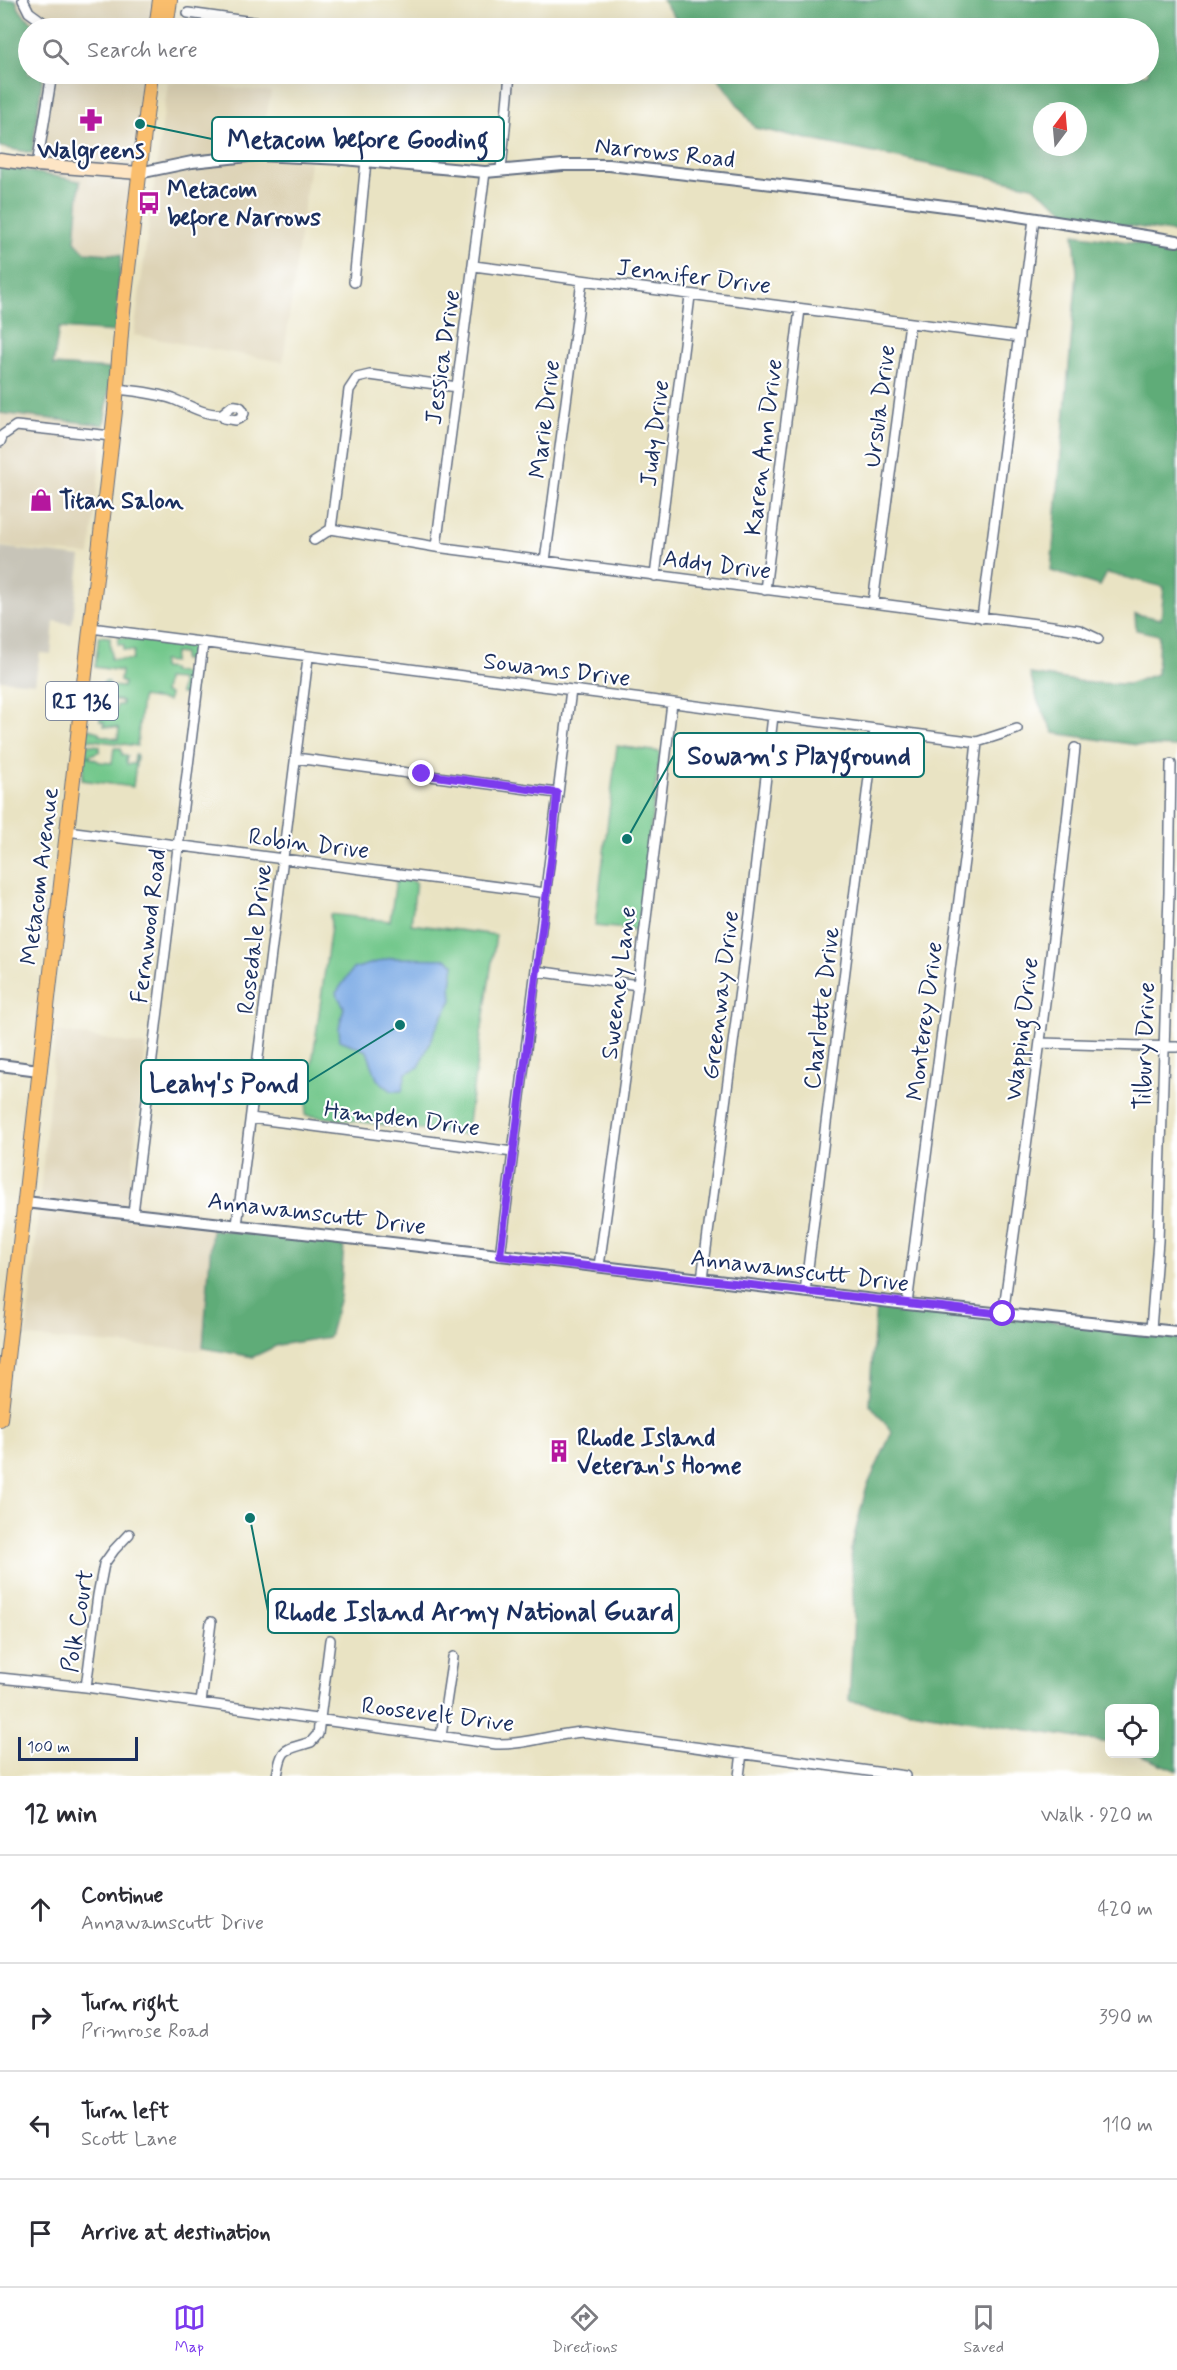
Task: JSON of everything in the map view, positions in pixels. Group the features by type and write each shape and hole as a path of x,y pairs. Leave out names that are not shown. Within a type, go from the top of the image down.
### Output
{"main road":[{"path":"157,18 160,0"},
{"path":"167,18 170,0"},
{"name":"Metacom Avenue","path":"0,1419 143,172 150,84"},
{"name":"Metacom Avenue","path":"143,172 158,84"},
{"path":"0,160 37,165 143,172"}],"street":[{"path":"23,0 29,12 37,18"},
{"path":"188,13 225,18"},
{"path":"37,165 50,84"},
{"path":"501,171 509,84"},
{"name":"Narrows Road","path":"143,172 237,156 295,156 485,172 578,164 619,166 798,187 1177,241"},
{"path":"354,282 366,161"},
{"name":"Jessica Drive","path":"436,547 485,172"},
{"path":"982,618 1034,219"},
{"name":"Jennifer Drive","path":"474,266 910,323"},
{"name":"Marie Drive","path":"545,561 582,281"},
{"name":"Judy Drive","path":"655,576 690,296"},
{"name":"Karen Ann Drive","path":"765,590 800,309"},
{"name":"Ursula Drive","path":"873,603 910,323 1019,337"},
{"path":"314,540 331,529 350,390 357,378 370,375 457,387"},
{"path":"118,381 213,415 222,414"},
{"path":"0,442 3,435 16,426 112,436"},
{"name":"Addy Drive","path":"331,529 436,547 1079,630 1098,639"},
{"name":"Sowams Drive","path":"91,628 308,658 977,742 1017,729"},
{"name":"Fernwood Road","path":"133,1213 203,644"},
{"name":"Rosedale Drive","path":"237,1225 308,658"},
{"path":"500,1256 571,690"},
{"name":"Sweeney Lane","path":"599,1266 638,985 672,704"},
{"name":"Greenway Drive","path":"702,1279 752,902 773,717"},
{"name":"Charlotte Drive","path":"805,1292 874,729"},
{"name":"Monterey Drive","path":"907,1305 952,961 977,742"},
{"name":"Wapping Drive","path":"1003,1314 1041,1043 1046,980 1076,748"},
{"path":"296,758 557,793"},
{"name":"Tilbury Drive","path":"1151,1329 1158,1241 1171,764"},
{"name":"Robin Drive","path":"67,831 546,893"},
{"path":"536,971 638,985"},
{"path":"1041,1043 1177,1047"},
{"path":"0,1065 39,1070"},
{"name":"Hampden Drive","path":"251,1118 513,1152"},
{"name":"Annawamscutt Drive","path":"24,1202 599,1266 907,1305 1177,1332"},
{"name":"Polk Court","path":"86,1687 104,1564 129,1534"},
{"path":"201,1703 211,1622"},
{"path":"277,1776 281,1756 285,1750 289,1747 311,1743 318,1734 330,1640"},
{"path":"441,1736 453,1657"},
{"name":"Roosevelt Drive","path":"0,1678 86,1687 514,1745 542,1740 558,1734 585,1732 905,1776"},
{"path":"739,1776 742,1753"}],"shaded area":[{"path":"16,0 155,0 152,18 26,18 18,9"},
{"path":"42,84 145,84 121,255 85,252 75,241 80,181 29,170"},
{"path":"168,84 196,84 271,92 264,127 229,144 280,143 310,162 283,362 134,335"},
{"path":"0,413 104,425 90,555 0,546 3,516 0,518"},
{"path":"0,547 81,557 72,624 54,621 51,654 40,653 35,683 0,680"},
{"path":"56,1031 146,1046 128,1202 212,1214 203,1351 26,1337"}],"green space":[{"path":"0,0 16,0 27,18 18,18 18,84 42,84 32,153 0,147"},
{"path":"662,0 1177,0 1177,233 1075,218 1032,186 755,128 722,84 1159,84 1159,18 676,18"},
{"path":"0,166 80,181 75,241 85,252 121,255 116,332 59,328 53,365 112,369 104,425 0,413"},
{"path":"1074,234 1177,249 1177,747 1144,746 1054,733 1038,702 1030,674 1091,683 1128,684 1157,674 1159,635 1136,630 1135,614 1161,619 1164,587 1107,573 1100,586 1051,571 1077,273"},
{"path":"99,636 110,637 111,659 132,660 134,651 123,650 124,645 118,644 119,637 190,645 197,648 195,661 183,660 183,654 174,653 173,662 162,661 162,668 172,669 172,672 194,674 192,695 180,694 181,680 166,679 164,693 169,694 168,701 142,697 137,746 86,739 88,729 99,732 99,735 118,739 119,728 104,726 104,722 100,721 100,715 115,717 117,705 122,705 122,701 107,699 105,711 102,710 100,697 92,693 93,689 99,689 105,681 109,682 109,686 123,687 124,683 120,681 121,671 95,667"},
{"path":"87,744 100,746 100,751 88,756 100,762 112,763 114,748 121,748 122,755 128,756 127,764 134,764 135,755 137,756 133,787 82,780"},
{"path":"617,746 660,752 638,930 595,926"},
{"path":"396,879 416,882 411,924 496,935 466,1135 305,1115 331,926 330,914 390,921"},
{"path":"212,1229 344,1245 340,1297 329,1337 278,1345 253,1357 203,1348"},
{"path":"876,1304 1177,1333 1177,1771 1146,1758 1159,1758 1159,1704 1105,1704 1105,1742 849,1701 854,1616 851,1549 866,1489 892,1432 869,1403"}],"water":[{"path":"391,958 447,959 454,964 451,985 452,1000 438,1024 419,1067 406,1073 402,1091 392,1091 377,1079 367,1051 340,1040 339,1028 344,1007 336,993 353,969"}],"place":[{"name":"Walgreens","path":"91,120"},
{"name":"Metacom before Gooding","path":"140,124"},
{"name":"Metacom before Narrows","path":"149,203"},
{"name":"Titan Salon","path":"41,500"},
{"name":"Sowam's Playground","path":"627,839"},
{"name":"Leahy's Pond","path":"400,1025"},
{"name":"Rhode Island Veteran's Home","path":"559,1451"},
{"name":"Rhode Island Army National Guard","path":"250,1518"}],"route":[{"path":"422,774 557,793 552,852 500,1256 907,1305 1003,1314"}]}
